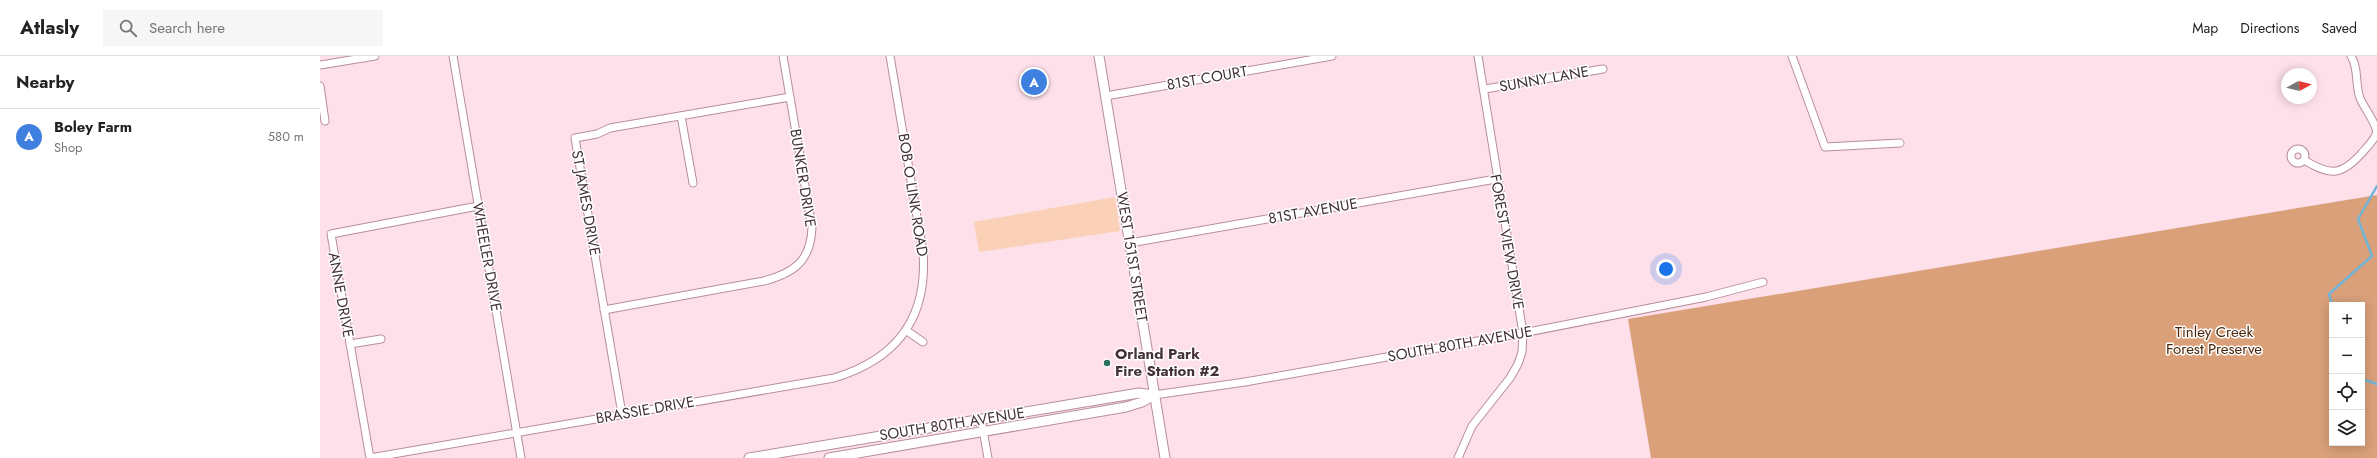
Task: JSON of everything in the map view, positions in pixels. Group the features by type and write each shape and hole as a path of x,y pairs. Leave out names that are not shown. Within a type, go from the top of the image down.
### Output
{"street":[{"path":"320,65 375,56"},
{"name":"WHEELER DRIVE","path":"452,56 521,458"},
{"name":"BUNKER DRIVE","path":"604,310 764,281 783,276 804,260 810,248 812,227 783,56"},
{"name":"BOB O LINK ROAD","path":"890,56 923,252 925,273 922,295 907,331"},
{"name":"WEST 151ST STREET","path":"1099,56 1154,395 1166,458"},
{"name":"81ST COURT","path":"1106,96 1332,56"},
{"name":"FOREST VIEW DRIVE","path":"1458,458 1465,438 1472,426 1510,378 1518,364 1522,352 1523,333 1496,179 1485,90 1478,56"},
{"path":"1792,56 1804,85 1825,147 1900,143"},
{"path":"2304,160 2328,172 2337,172 2352,164 2375,139 2377,132 2376,125 2360,97 2356,68 2351,56"},
{"name":"SUNNY LANE","path":"1485,90 1603,69"},
{"path":"320,86 325,121"},
{"name":"ST JAMES DRIVE","path":"622,414 575,138 597,134 610,128 790,97"},
{"path":"682,116 693,183"},
{"name":"81ST AVENUE","path":"1130,243 1496,179"},
{"name":"ANNE DRIVE","path":"370,458 331,234 478,206"},
{"name":"SOUTH 80TH AVENUE","path":"749,458 1139,393 1154,395 1245,382 1523,333 1706,297 1763,282"},
{"path":"907,331 924,342"},
{"name":"BRASSIE DRIVE","path":"370,458 834,378 855,372 876,360 893,346 907,331"},
{"path":"350,344 381,338"},
{"name":"SOUTH 80TH AVENUE","path":"829,458 1126,407 1142,402 1154,395"},
{"path":"981,419 988,458"}],"shaded area":[{"path":"1115,197 1120,231 979,252 974,222"}],"green space":[{"name":"Tinley Creek Forest Preserve","path":"2377,195 2377,458 1651,458 1628,319"}],"waterway":[{"path":"2331,302 2329,294 2372,256 2358,219 2377,186"},
{"path":"2365,380 2377,384"}],"place":[{"name":"Boley Farm","path":"1034,82"},
{"name":"Orland Park Fire Station #2","path":"1107,363"}]}
